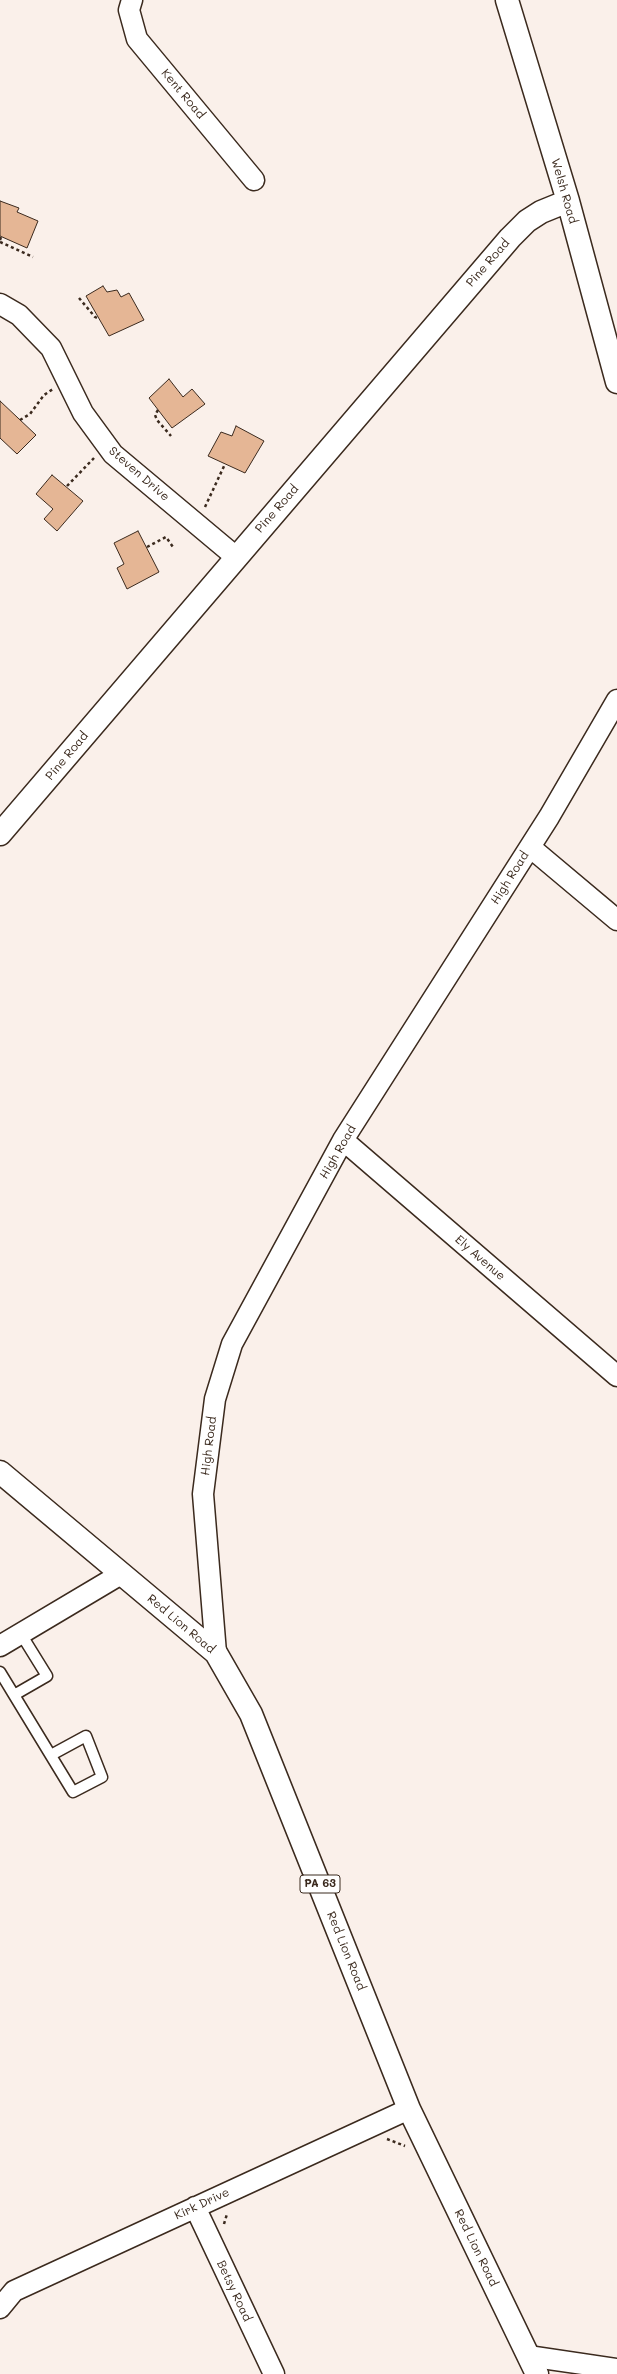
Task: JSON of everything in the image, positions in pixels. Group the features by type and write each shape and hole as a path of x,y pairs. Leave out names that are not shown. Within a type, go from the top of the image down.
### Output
{"main road":[{"name":"Welsh Road","path":"507,0 568,201 617,382"},
{"name":"Pine Road","path":"0,834 510,238 527,221 541,212 568,201"},
{"name":"Red Lion Road","path":"0,1472 216,1653 251,1714 409,2109 532,2365"}],"street":[{"name":"Kent Road","path":"132,0 129,10 137,39 254,180"},
{"name":"Steven Drive","path":"0,304 18,315 51,348 83,413 112,454 236,557"},
{"name":"High Road","path":"216,1653 203,1494 215,1399 232,1344 344,1140 530,847 617,700"},
{"path":"530,847 617,920"},
{"name":"Ely Avenue","path":"344,1140 617,1376"},
{"path":"0,1646 121,1574"},
{"name":"Kirk Drive","path":"0,2308 14,2291 409,2109"},
{"name":"Betsy Road","path":"195,2207 274,2374"},
{"path":"532,2365 617,2369"}],"lane":[{"path":"14,1695 47,1676 21,1634"},
{"path":"0,1672 73,1792 102,1777 86,1736 51,1755"}],"path":[{"path":"0,239 33,257"},
{"path":"79,298 94,317 99,319"},
{"path":"20,420 30,414 44,395 67,381"},
{"path":"158,410 155,415 171,436"},
{"path":"67,486 106,445"},
{"path":"196,524 225,464"},
{"path":"147,547 166,537 173,547"},
{"path":"382,2138 405,2146 409,2151"},
{"path":"224,2227 224,2217 229,2211"}],"building":[{"path":"0,201 19,208 17,212 38,221 27,248 0,236"},
{"path":"103,286 107,292 117,290 121,297 129,293 144,320 109,336 86,296"},
{"path":"169,379 183,397 192,389 205,404 172,428 149,398"},
{"path":"0,401 36,435 17,454 0,438"},
{"path":"236,426 264,441 245,473 208,456 221,432 232,436"},
{"path":"52,475 83,501 57,531 44,519 53,509 36,494"},
{"path":"138,531 159,572 127,589 117,568 124,564 114,543"}]}
